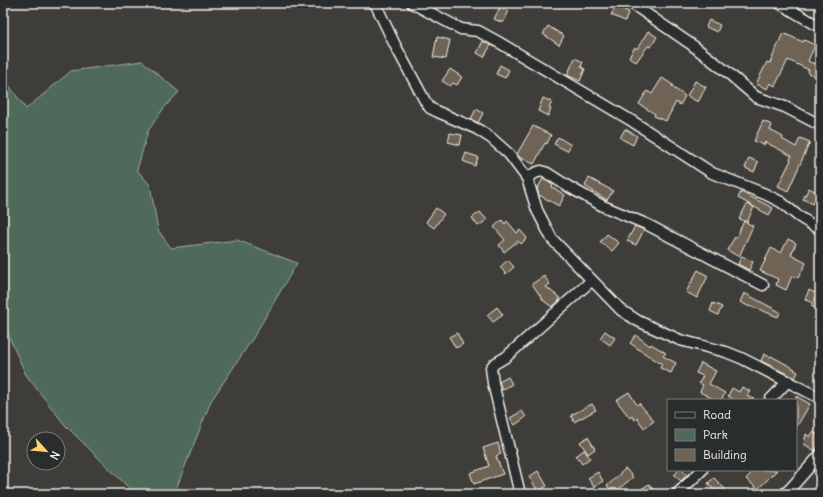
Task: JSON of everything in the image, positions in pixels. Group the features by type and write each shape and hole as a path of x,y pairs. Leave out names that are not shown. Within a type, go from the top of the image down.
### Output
{"street":[{"path":"375,3 395,45 430,108 477,129 492,138 509,154 527,178 537,210 552,239 591,281 621,310 638,321 680,340 726,352 741,358 820,398"},
{"path":"412,3 461,28 478,31 500,43 632,120 712,173 781,202 798,216 820,228"},
{"path":"631,3 692,45 756,97 785,107 820,125"},
{"path":"779,3 820,27"},
{"path":"527,178 541,171 547,173 603,206 652,227 763,285"},
{"path":"520,494 491,374 491,368 494,364 506,357 591,281"},
{"path":"771,399 788,381"},
{"path":"784,494 820,455"},
{"path":"677,494 701,471"}],"green space":[{"path":"142,61 179,92 163,109 148,131 137,170 150,185 158,230 171,248 237,240 297,263 253,338 211,401 174,494 135,494 65,425 26,375 3,323 3,77 26,109 71,71"}],"building":[{"path":"616,6 629,12 625,21 611,15"},
{"path":"500,7 509,11 503,23 494,19"},
{"path":"709,20 720,25 717,32 706,27"},
{"path":"548,26 564,36 559,45 543,34"},
{"path":"648,31 657,37 651,47 648,46 636,62 629,57 635,47 637,49"},
{"path":"783,33 803,42 804,40 815,45 808,61 820,67 820,78 808,73 809,70 788,60 775,86 770,83 767,89 756,84 767,62 770,63"},
{"path":"437,37 450,40 446,59 433,57"},
{"path":"483,41 491,45 484,57 477,53"},
{"path":"575,58 583,62 581,67 585,69 580,81 567,75"},
{"path":"500,65 509,70 505,78 496,74"},
{"path":"450,69 462,77 457,85 453,83 450,86 442,81"},
{"path":"662,78 673,85 672,87 685,96 680,105 676,102 666,121 654,116 655,114 639,104 647,91 652,94"},
{"path":"695,81 706,87 698,102 687,96"},
{"path":"543,98 552,102 549,108 551,109 548,116 538,111"},
{"path":"476,109 483,113 478,123 471,119"},
{"path":"763,121 772,125 770,130 783,137 782,139 796,147 800,138 810,142 788,191 778,186 792,156 765,142 764,145 754,141"},
{"path":"533,126 551,135 534,164 519,157 517,154"},
{"path":"625,129 637,136 633,145 620,138"},
{"path":"450,133 462,135 460,145 448,142"},
{"path":"558,137 571,145 567,151 554,144"},
{"path":"466,153 478,157 475,166 463,161"},
{"path":"749,158 758,162 754,172 745,168"},
{"path":"589,178 613,191 607,200 585,186"},
{"path":"543,179 565,195 559,206 539,195 537,189"},
{"path":"809,188 818,193 813,204 803,199"},
{"path":"741,192 773,208 769,215 738,198"},
{"path":"747,204 754,207 747,222 739,219"},
{"path":"436,208 444,214 434,228 426,222"},
{"path":"480,212 487,220 478,226 472,218"},
{"path":"502,220 505,224 507,221 517,233 520,230 527,238 521,244 518,241 504,252 499,245 505,240 494,227"},
{"path":"744,221 753,226 739,257 727,250 735,237 736,238"},
{"path":"635,226 644,230 636,245 627,241"},
{"path":"607,234 619,243 612,251 600,242"},
{"path":"788,239 796,243 791,255 806,263 798,278 792,276 786,290 776,285 778,279 760,271 771,248 781,253"},
{"path":"742,256 753,262 749,270 738,264"},
{"path":"508,260 514,267 506,274 500,267"},
{"path":"698,270 708,276 697,298 686,292"},
{"path":"544,276 550,284 546,287 560,298 552,307 544,301 532,284"},
{"path":"820,287 820,310 811,306 813,303 805,299 809,290 817,294"},
{"path":"744,293 780,312 778,317 740,302"},
{"path":"713,303 722,307 718,315 710,311"},
{"path":"497,307 503,315 493,322 487,315"},
{"path":"605,331 615,338 610,345 600,338"},
{"path":"457,333 463,344 456,348 449,337"},
{"path":"636,335 650,346 651,344 666,353 663,356 676,363 671,373 660,368 662,364 630,343"},
{"path":"764,354 770,357 771,356 795,369 794,370 798,372 795,378 761,361"},
{"path":"701,363 716,371 709,384 725,393 722,399 713,399 700,392 703,385 699,383 703,376 696,373"},
{"path":"508,377 512,384 502,390 499,382"},
{"path":"742,387 750,391 747,396 754,399 732,399 728,396 732,388 739,392"},
{"path":"629,392 637,405 639,403 654,421 644,428 637,418 635,420 632,416 630,418 616,400"},
{"path":"796,396 810,404 797,426 797,399"},
{"path":"592,404 596,410 574,422 571,415"},
{"path":"522,411 526,417 515,425 510,418"},
{"path":"813,432 820,436 820,442 815,451 804,444 806,434 810,437"},
{"path":"588,437 595,449 588,454 580,442"},
{"path":"498,443 501,454 496,456 503,474 474,484 470,473 489,466 483,448"},
{"path":"584,450 590,458 582,464 576,456"},
{"path":"625,469 633,477 614,493 607,486"},
{"path":"538,471 547,486 538,491 529,477"},
{"path":"678,471 683,471 687,475 681,481 674,475"},
{"path":"753,471 776,471 758,489 746,479"},
{"path":"598,472 603,481 594,487 588,478"},
{"path":"714,478 725,489 720,494 717,494 708,483"},
{"path":"649,484 654,491 649,494 634,494"}]}
